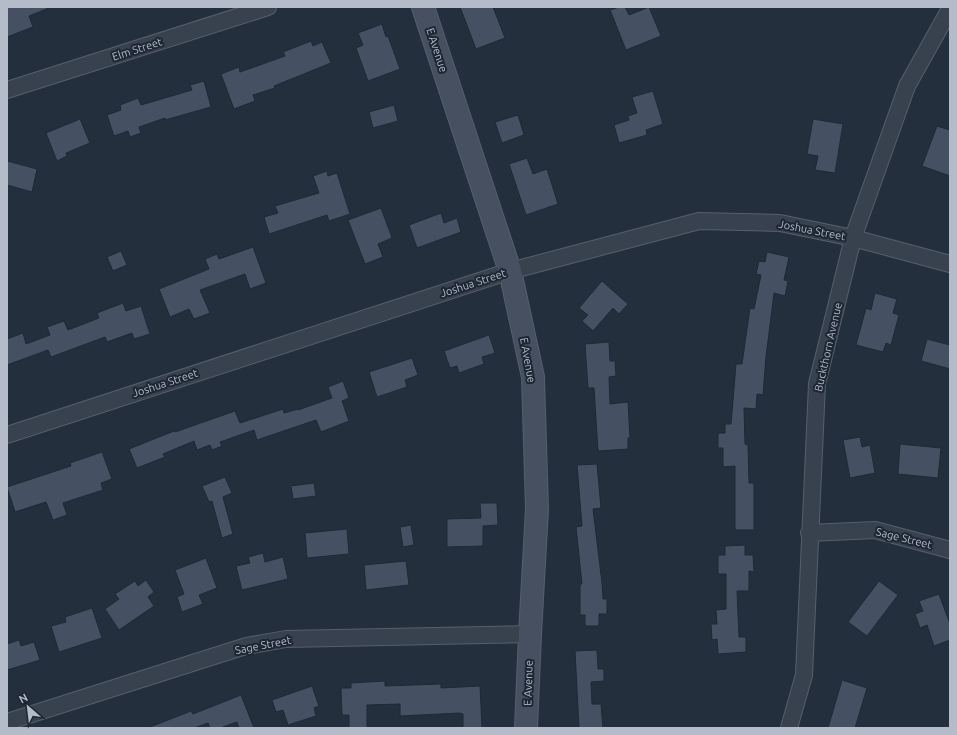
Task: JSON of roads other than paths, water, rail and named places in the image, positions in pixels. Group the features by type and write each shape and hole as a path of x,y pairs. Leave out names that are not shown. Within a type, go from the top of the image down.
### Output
{"street":[{"name":"Elm Street","path":"7,90 268,7"},
{"name":"E Avenue","path":"423,7 510,270 533,377 537,509 526,728"},
{"name":"Buckthorn Avenue","path":"789,728 804,675 809,533 817,384 854,238 908,86 950,10"},
{"name":"Joshua Street","path":"7,435 510,270 699,221 780,223 854,238 950,264"},
{"name":"Sage Street","path":"809,533 875,530 950,550"},
{"name":"Sage Street","path":"7,722 246,646 286,639 530,634"}]}
